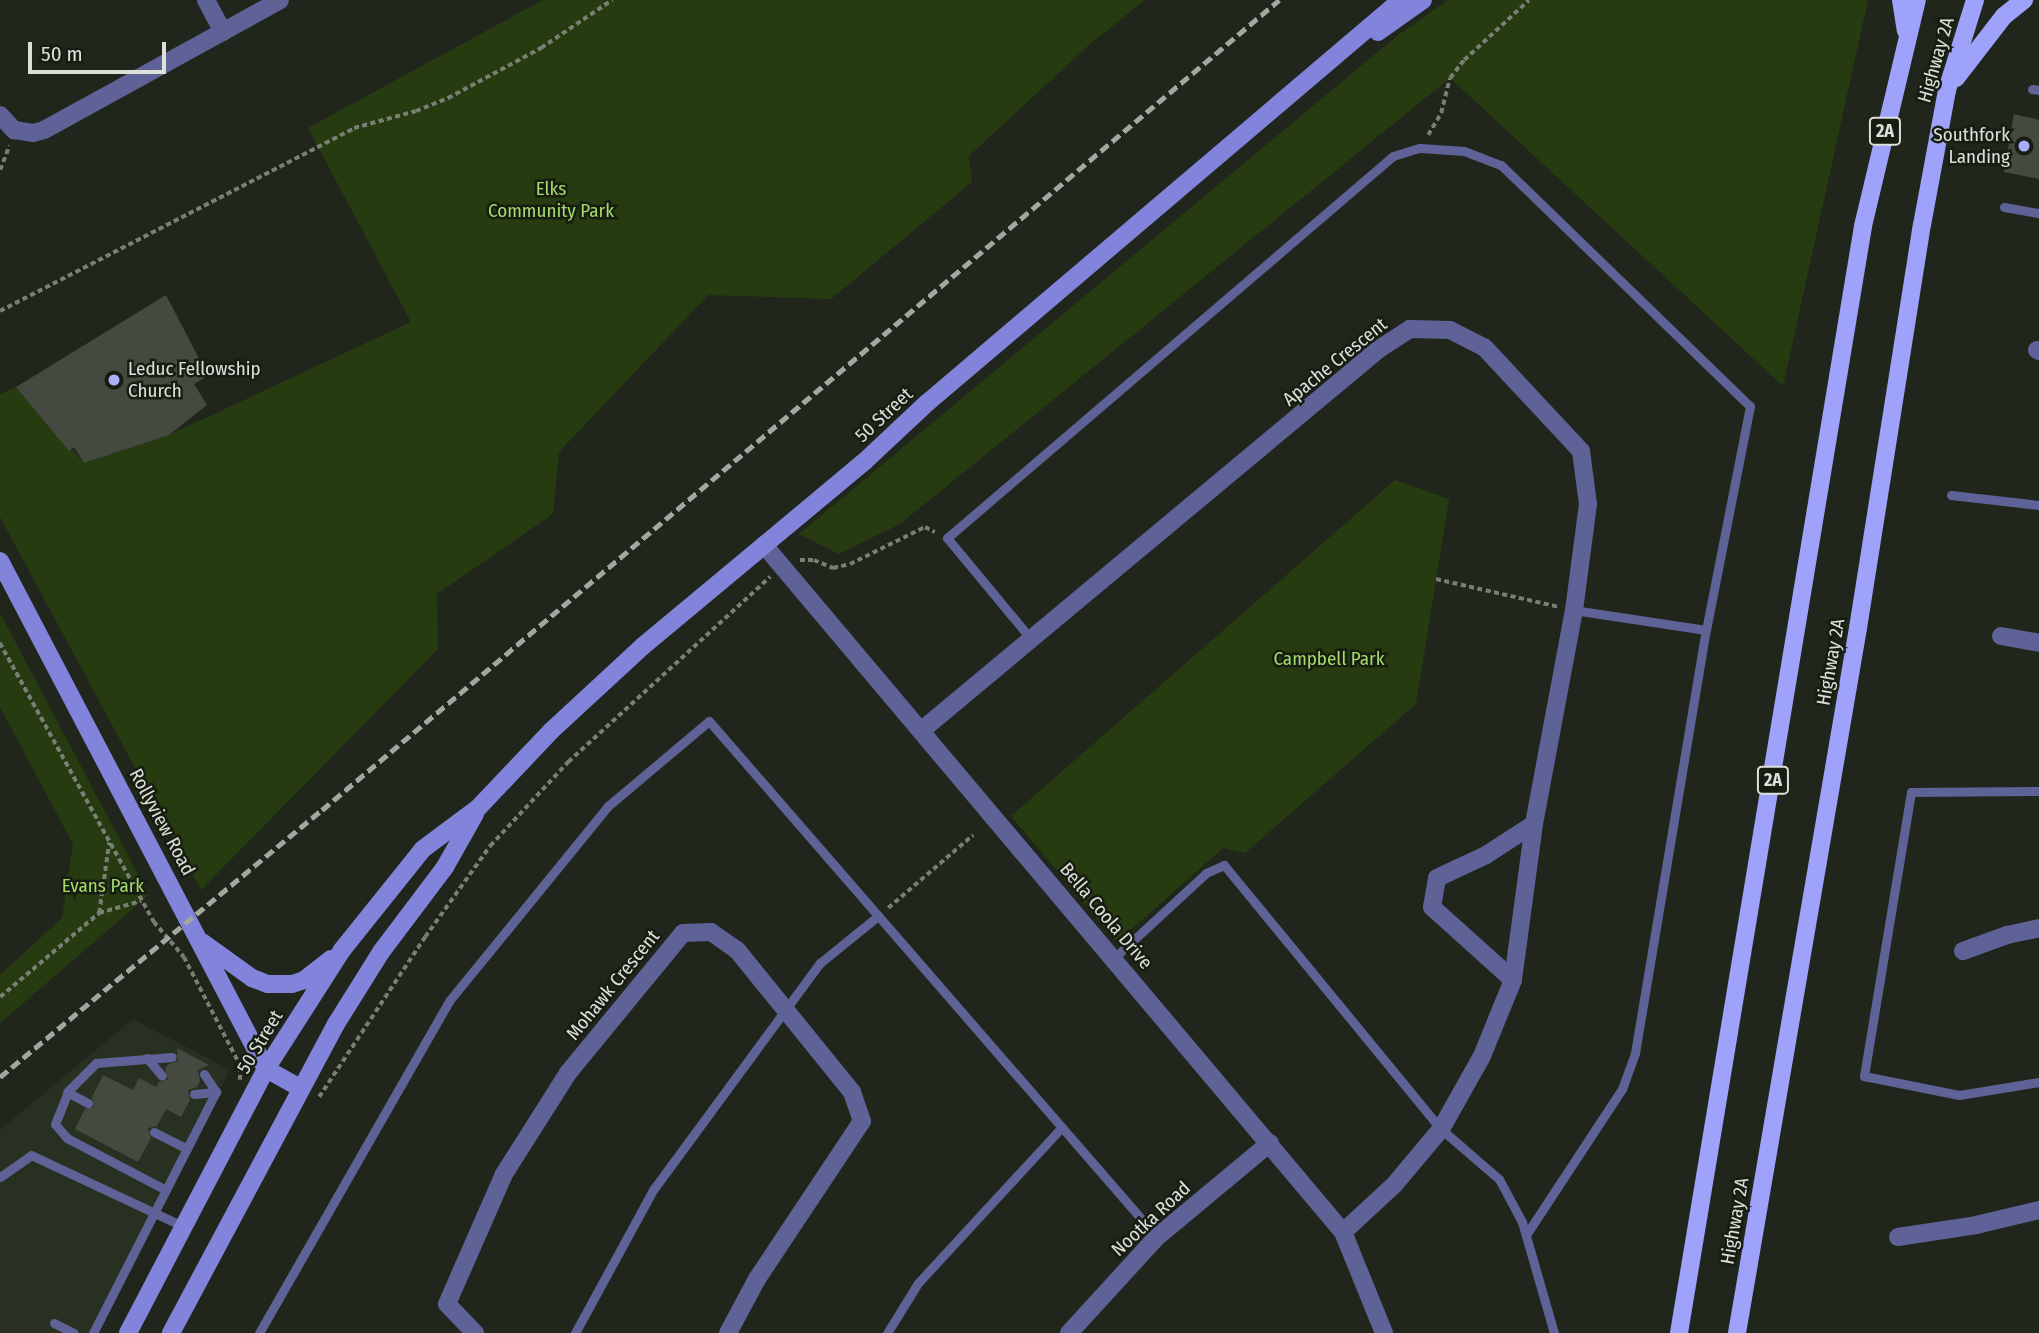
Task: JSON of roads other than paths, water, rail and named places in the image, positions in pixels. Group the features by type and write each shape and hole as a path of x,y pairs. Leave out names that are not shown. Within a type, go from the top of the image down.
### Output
{"main road":[{"name":"50 Street","path":"128,1333 185,1227 245,1096 342,950 423,849 478,808 551,731 643,646 865,461 927,403 1401,0"},
{"name":"50 Street","path":"1328,64 1423,0"},
{"path":"1901,0 1906,36"},
{"name":"Highway 2A","path":"1679,1333 1863,226 1906,36 1917,0"},
{"name":"Highway 2A","path":"1737,1333 1858,628 1922,225 1947,90 1975,0"},
{"path":"1947,90 2004,16 2024,0"},
{"name":"Rollyview Road","path":"0,561 265,1069"},
{"name":"50 Street","path":"171,1333 300,1088 382,952 445,867 478,808"},
{"path":"201,942 252,978 268,984 292,984 304,980 342,950"},
{"path":"265,1069 300,1088"}],"street":[{"path":"206,0 223,32"},
{"path":"0,115 14,130 44,130 281,0"},
{"name":"Apache Crescent","path":"922,730 1380,349 1410,330 1450,330 1484,347 1581,452 1588,504 1574,610 1534,824 1513,980 1482,1056 1441,1129 1394,1185 1343,1232"},
{"name":"Bella Coola Drive","path":"764,545 1343,1232 1384,1333"},
{"path":"2001,636 2039,643"},
{"path":"1513,980 1432,907 1437,878 1486,855 1534,824"},
{"path":"1963,951 2007,935 2039,928"},
{"name":"Mohawk Crescent","path":"475,1333 447,1304 504,1174 568,1073 682,933 711,933 737,950 852,1092 862,1121 757,1279 728,1333"},
{"name":"Nootka Road","path":"1069,1333 1157,1237 1270,1143"},
{"path":"1898,1237 1976,1225 2039,1210"}],"lane":[{"path":"1031,639 947,538 1393,156 1420,148 1464,151 1501,165 1750,406 1706,630 1635,1053 1622,1089 1526,1235"},
{"path":"2004,207 2039,214"},
{"path":"1951,495 2039,505"},
{"path":"1574,610 1706,630"},
{"path":"259,1333 449,1001 608,806 709,721 1157,1237"},
{"path":"2039,790 1910,792 1864,1076 1959,1096 2039,1082"},
{"path":"1114,958 1206,873 1224,865 1441,1129 1499,1179 1526,1235 1554,1333"},
{"path":"575,1333 653,1190 820,963 878,916"},
{"path":"166,1190 67,1138 55,1124 67,1092 96,1063 172,1057"},
{"path":"147,1058 162,1076"},
{"path":"204,1074 216,1093"},
{"path":"67,1092 89,1103"},
{"path":"194,1094 216,1093"},
{"path":"93,1333 216,1093"},
{"path":"887,1333 918,1283 1062,1127"},
{"path":"154,1132 187,1149"},
{"path":"0,1177 31,1155 185,1227"},
{"path":"54,1323 74,1333"}],"railway":[{"path":"0,1077 322,810 1279,0"}],"place":[{"name":"Southfork Landing","path":"2024,146"},
{"name":"Leduc Fellowship Church","path":"114,380"}],"park label":[{"name":"Elks Community Park","path":"551,200"},
{"name":"Campbell Park","path":"1329,659"},
{"name":"Evans Park","path":"103,886"}]}
